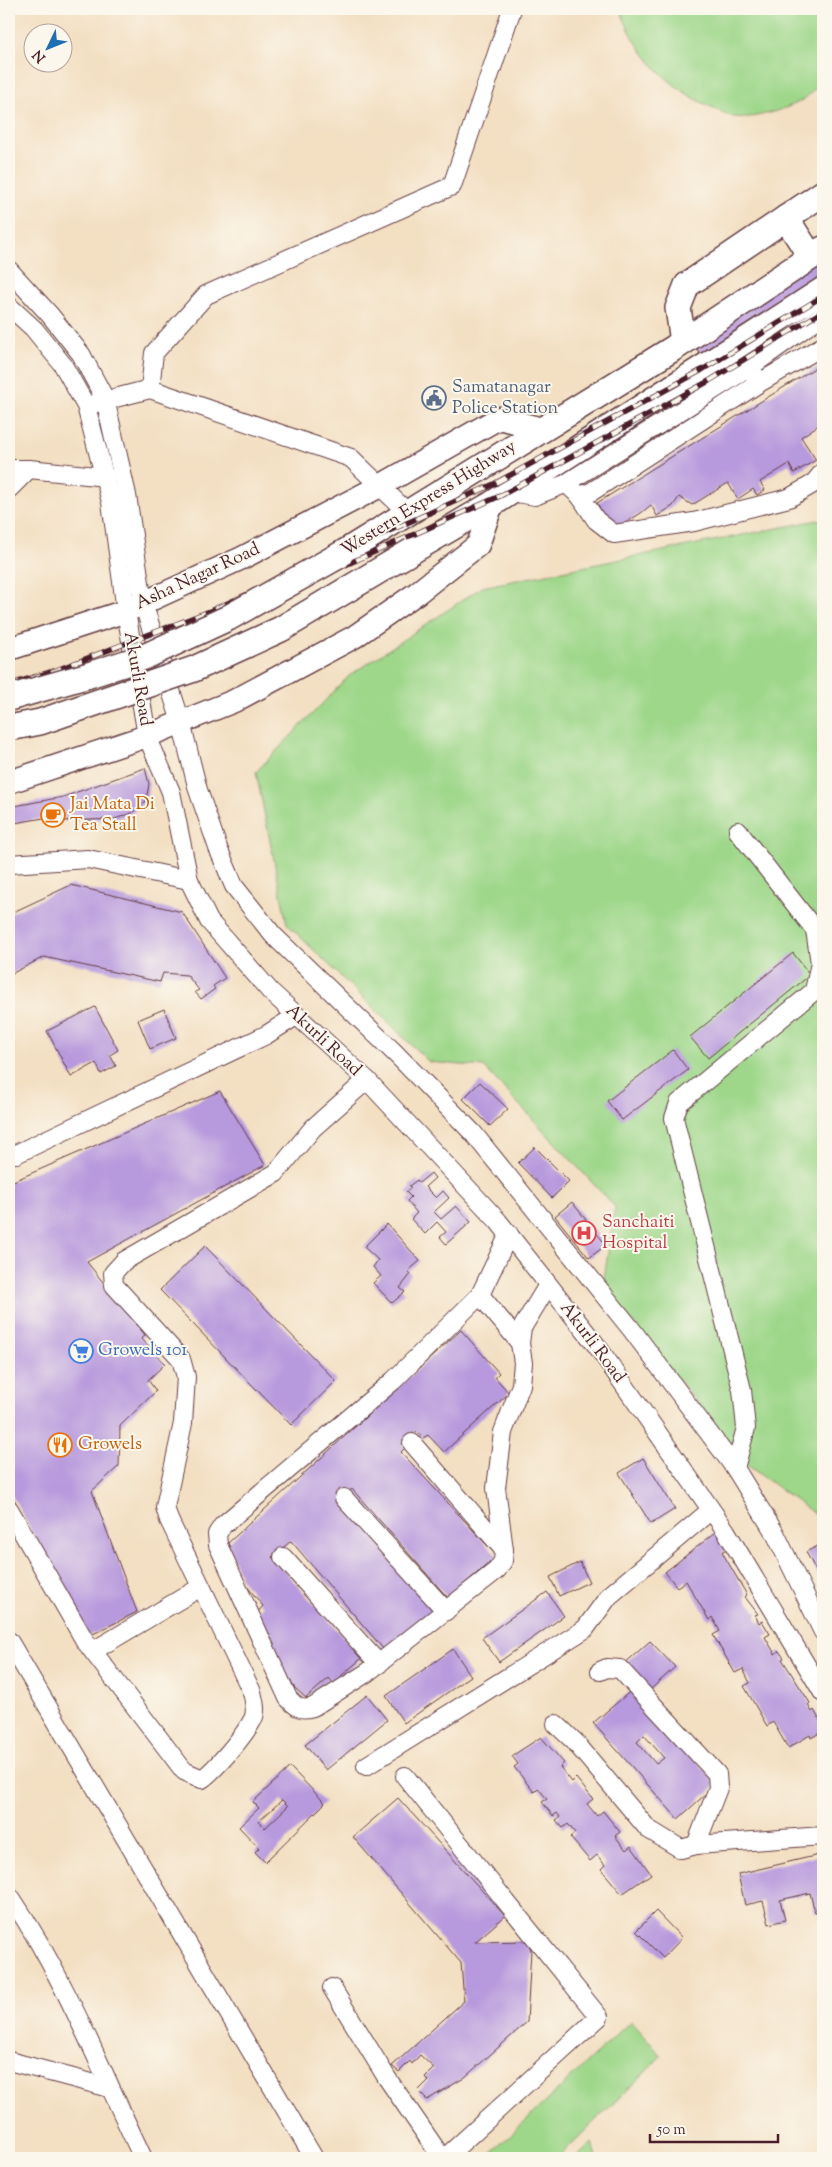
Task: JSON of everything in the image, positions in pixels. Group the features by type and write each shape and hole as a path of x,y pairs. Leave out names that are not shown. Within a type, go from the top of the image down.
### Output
{"highway":[{"path":"683,342 678,308 687,285 823,193"},
{"path":"786,218 817,253"},
{"name":"Western Express Highway","path":"9,698 144,657 228,618 340,555 408,513 683,342 817,253"},
{"name":"Western Express Highway","path":"9,728 40,722 194,669 281,629 501,498 558,475 823,290"}],"main road":[{"name":"Asha Nagar Road","path":"9,649 134,607 242,558 380,486 499,418 542,429"},
{"path":"9,782 148,736 234,701 354,638 417,593 478,545 501,498"}],"street":[{"path":"150,389 154,353 206,295 452,186 512,9"},
{"name":"Akurli Road","path":"9,270 50,315 81,354 105,399 127,495 134,607 148,736 171,792 189,880 209,921 270,991 367,1080 509,1234 597,1346 711,1510 823,1693"},
{"name":"Akurli Road","path":"9,306 34,329 63,365 86,406 106,477 134,607 181,722 198,790 218,848 234,886 273,935 396,1054 473,1133 632,1330 735,1468 776,1535 823,1632"},
{"path":"823,315 750,367 558,475 580,496 596,520 614,534 694,522 789,498 813,484 823,472"},
{"path":"580,496 591,492 759,383 823,346"},
{"path":"750,367 759,383"},
{"path":"86,406 105,399 150,389 351,458 408,513"},
{"path":"9,469 29,469 106,477"},
{"path":"9,489 29,469"},
{"path":"735,1468 746,1428 742,1390 674,1118 679,1103 814,991 820,964 815,930 738,831"},
{"path":"9,864 88,859 189,880"},
{"path":"16,1154 266,1035 296,1016"},
{"path":"9,1509 93,1651 184,1771 202,1779 214,1770 253,1718 255,1706 252,1692 169,1520 165,1507 183,1422 186,1377 181,1360 114,1285 113,1273 124,1261 276,1173 313,1128 367,1080"},
{"path":"509,1234 480,1296 392,1381 223,1525 217,1534 218,1545 271,1662 288,1698 296,1707 304,1710 314,1707 379,1664 497,1570 503,1561 504,1550 496,1488 503,1432 521,1385 523,1363 520,1343 522,1328 548,1285"},
{"path":"480,1296 520,1343"},
{"path":"412,1443 504,1550"},
{"path":"344,1498 446,1611"},
{"path":"366,1766 585,1629 610,1596 711,1510"},
{"path":"283,1557 379,1664"},
{"path":"93,1651 201,1588"},
{"path":"9,1640 314,2158"},
{"path":"600,1671 607,1668 620,1669 717,1774 718,1788 696,1846"},
{"path":"556,1724 575,1742 648,1829 681,1849 696,1846 823,1836"},
{"path":"332,1988 387,2078 443,2158 599,2017 405,1776"},
{"path":"9,1897 32,1929 143,2158"},
{"path":"9,2061 110,2088"}],"green space":[{"path":"620,9 823,9 823,80 804,99 787,107 751,117 730,116 683,91 656,69 645,56 627,26"},
{"path":"823,519 823,1520 747,1465 603,1285 615,1207 484,1067 429,1062 287,924 256,772 349,676 482,587"},
{"path":"631,2021 662,2056 557,2158 489,2158 488,2156"},
{"path":"592,2143 598,2158 576,2158"}],"building":[{"path":"823,253 823,326 722,389 689,336"},
{"path":"823,363 823,422 801,437 816,460 794,473 789,464 760,482 765,490 757,495 753,489 738,499 728,483 692,505 679,497 673,506 657,516 651,505 613,531 597,503"},
{"path":"145,768 149,784 146,801 132,813 115,819 63,821 61,815 9,824 9,807 63,797"},
{"path":"71,885 182,912 225,978 213,986 215,989 201,999 195,992 199,990 187,975 163,973 160,982 44,957 9,975 9,914"},
{"path":"793,953 810,975 708,1058 690,1037"},
{"path":"95,1007 118,1050 110,1055 116,1066 101,1074 96,1063 71,1077 47,1031"},
{"path":"164,1009 176,1038 150,1049 138,1020"},
{"path":"673,1050 688,1070 622,1120 607,1101"},
{"path":"480,1082 508,1109 490,1126 463,1099"},
{"name":"Growels 101","path":"220,1091 265,1165 87,1262 145,1335 141,1338 165,1364 148,1380 156,1391 120,1426 119,1466 92,1491 137,1612 89,1636 9,1490 9,1183"},
{"path":"535,1147 569,1181 552,1198 518,1163"},
{"path":"431,1173 435,1178 425,1187 436,1198 443,1191 449,1198 434,1212 441,1219 456,1206 471,1222 446,1244 440,1237 446,1232 437,1222 425,1234 411,1219 417,1213 407,1201 411,1197 406,1192 411,1188 409,1186 417,1180 419,1183"},
{"path":"572,1202 606,1245 589,1258 555,1216"},
{"path":"387,1224 420,1261 408,1271 411,1274 400,1288 405,1292 392,1303 373,1283 381,1276 373,1267 378,1260 364,1247"},
{"path":"205,1246 336,1381 291,1425 160,1290"},
{"path":"461,1330 499,1373 495,1377 509,1393 444,1452 428,1435 423,1438 416,1431 402,1444 405,1448 401,1452 497,1556 448,1598 352,1489 343,1497 439,1606 386,1652 291,1541 272,1557 362,1658 341,1676 342,1679 335,1685 329,1678 306,1698 287,1681 256,1614 263,1606 241,1579 228,1543"},
{"path":"643,1458 675,1509 651,1524 619,1473"},
{"path":"716,1532 728,1548 722,1552 747,1595 745,1597 758,1614 755,1615 759,1623 762,1621 770,1634 765,1637 775,1654 779,1651 784,1658 782,1659 810,1703 808,1705 812,1712 814,1710 823,1726 823,1731 811,1738 810,1735 788,1748 773,1722 767,1726 744,1686 750,1683 743,1669 735,1673 713,1635 720,1631 712,1617 709,1620 686,1581 677,1587 665,1572"},
{"path":"823,1543 823,1584 806,1552"},
{"path":"580,1562 589,1582 559,1596 550,1577"},
{"path":"547,1592 564,1616 499,1662 482,1638"},
{"path":"650,1641 675,1667 648,1692 623,1665"},
{"path":"453,1649 471,1676 404,1723 386,1696"},
{"path":"633,1689 717,1784 678,1819 593,1723","holes":["644,1735 664,1758 656,1764 637,1742"]},
{"path":"367,1695 387,1720 326,1770 305,1745"},
{"path":"541,1737 564,1763 560,1767 572,1782 576,1778 593,1799 587,1804 597,1816 603,1811 620,1832 615,1836 626,1850 631,1846 651,1874 622,1894 601,1869 605,1865 597,1855 590,1861 570,1837 575,1833 568,1824 563,1828 556,1820 560,1817 557,1813 553,1816 542,1802 547,1799 538,1788 534,1792 514,1767 518,1764 512,1756"},
{"path":"290,1767 325,1803 265,1862 255,1852 259,1848 239,1827 259,1808 253,1802","holes":["282,1800 288,1806 265,1828 259,1821"]},
{"path":"398,1798 505,1916 475,1942 528,1941 531,1950 527,2022 464,2078 427,2100 418,2091 428,2081 425,2077 434,2068 420,2055 412,2064 410,2061 399,2072 392,2066 464,2001 461,1963 353,1837"},
{"path":"823,1854 823,1911 815,1913 810,1893 780,1900 785,1920 769,1924 763,1901 745,1905 738,1874"},
{"path":"656,1911 682,1938 663,1958 636,1931"}],"railway":[{"path":"9,685 54,671 210,611 494,484 702,370 823,296"},
{"path":"9,698 59,683 215,623 500,496 709,381 823,311"}],"place":[{"name":"Samatanagar Police Station","path":"434,398"},
{"name":"Jai Mata Di Tea Stall","path":"53,815"},
{"name":"Sanchaiti Hospital","path":"584,1233"},
{"name":"Growels 101","path":"81,1351"},
{"name":"Growels","path":"60,1445"}]}
